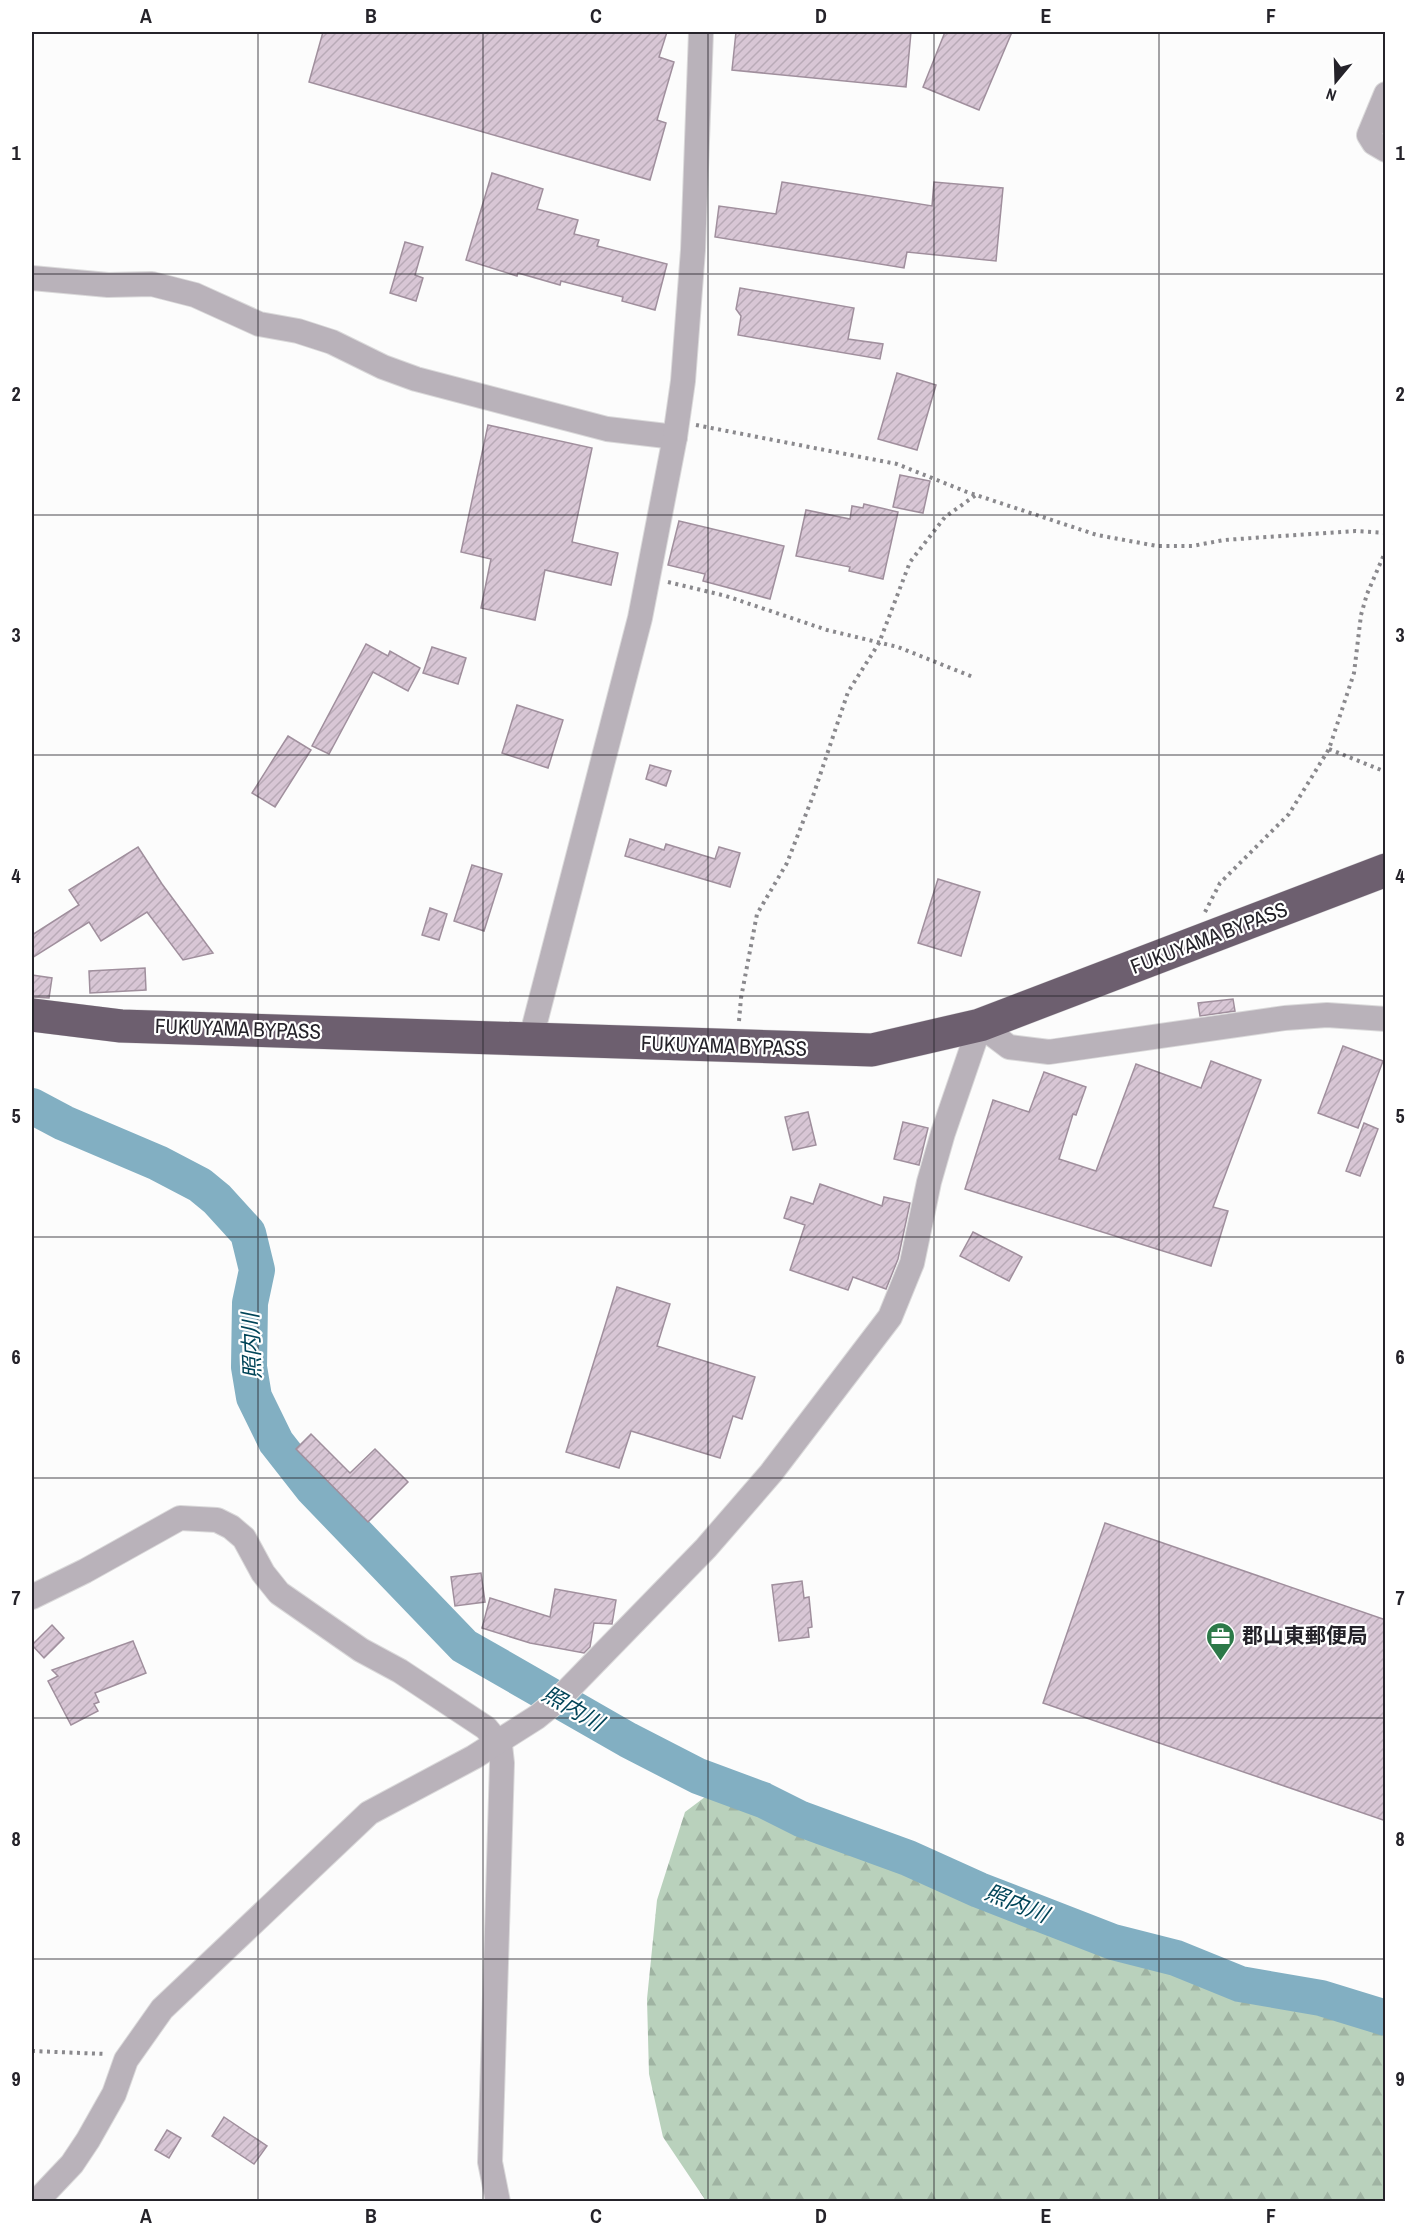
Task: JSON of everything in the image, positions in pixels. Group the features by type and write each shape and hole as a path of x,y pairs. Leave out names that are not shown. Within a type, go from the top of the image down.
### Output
{"highway":[{"name":"FUKUYAMA BYPASS","path":"32,1015 121,1026 872,1050 980,1025 1386,870"}],"street":[{"path":"531,1038 649,578 676,429 683,381 693,250 701,32"},
{"path":"1386,94 1369,135 1374,143 1386,150"},
{"path":"32,278 108,285 152,284 195,295 259,324 298,331 332,342 383,367 416,379 608,429 676,429"},
{"path":"36,2202 72,2163 88,2140 114,2094 126,2060 162,2009 369,1813 474,1757 537,1718 558,1700 706,1548 771,1473 890,1317 912,1263 929,1182 943,1133 980,1025 1009,1047 1049,1052 1285,1018 1327,1015 1386,1019"},
{"path":"32,1597 85,1571 180,1518 217,1520 231,1527 244,1538 263,1573 279,1593 362,1650 486,1728 498,1741 502,1763 490,2162 498,2202"}],"path":[{"path":"676,429 874,458 914,469 976,494 1097,535 1156,546 1192,546 1224,540 1355,531 1386,533"},
{"path":"738,1047 741,998 757,914 787,863 813,796 848,692 879,643 910,562 945,517 976,494"},
{"path":"1201,942 1200,929 1203,917 1220,883 1289,814 1329,749 1354,673 1361,615 1367,594 1386,550"},
{"path":"649,578 726,596 827,630 898,647 973,677"},
{"path":"1329,749 1386,772"},
{"path":"32,2050 98,2052 126,2060"}],"green space":[{"path":"717,1788 853,1852 1100,1952 1209,1981 1371,2012 1385,2020 1385,2201 706,2201 663,2137 649,2074 647,1999 657,1900 685,1812"}],"building":[{"path":"323,32 667,32 659,57 674,62 657,120 666,123 650,180 309,82"},
{"path":"736,32 911,32 906,87 732,70"},
{"path":"945,32 1012,32 979,110 923,87"},
{"path":"492,173 543,189 537,209 578,220 574,234 599,240 597,246 667,264 655,310 622,301 623,297 561,281 560,285 518,273 517,276 466,260"},
{"path":"782,182 932,206 934,182 1003,188 996,261 907,252 904,268 715,237 719,206 776,214"},
{"path":"405,242 423,247 415,275 423,278 416,301 390,293"},
{"path":"740,288 854,308 848,339 883,344 880,359 738,335 741,316 736,309"},
{"path":"897,373 936,385 917,450 878,439"},
{"path":"488,425 592,448 572,542 618,553 611,585 545,570 535,620 481,608 491,559 461,552"},
{"path":"900,475 930,481 923,513 893,507"},
{"path":"864,504 898,512 883,579 849,571 850,567 796,556 806,510 850,519 852,506 863,508"},
{"path":"679,521 784,546 770,599 703,581 705,574 668,565"},
{"path":"366,644 388,656 390,651 420,668 408,691 373,672 329,754 312,746"},
{"path":"432,647 466,658 458,684 423,673"},
{"path":"517,705 563,720 548,768 502,753"},
{"path":"288,736 311,750 275,807 252,793"},
{"path":"650,765 671,771 666,786 646,779"},
{"path":"630,839 664,850 666,844 715,859 719,847 740,853 730,887 625,856"},
{"path":"138,847 213,953 183,960 147,912 101,941 89,922 32,958 32,935 79,905 69,890"},
{"path":"472,865 502,874 484,931 454,921"},
{"path":"938,879 980,892 961,956 918,943"},
{"path":"430,908 447,914 439,940 422,935"},
{"path":"145,968 146,990 90,993 89,971"},
{"path":"32,975 52,978 49,998 32,997"},
{"path":"1233,999 1235,1011 1200,1016 1198,1003"},
{"path":"1343,1046 1383,1061 1358,1128 1318,1113"},
{"path":"1211,1061 1261,1080 1213,1207 1228,1211 1211,1266 965,1189 993,1100 1029,1112 1044,1072 1086,1087 1076,1115 1073,1114 1059,1159 1096,1171 1136,1064 1201,1088"},
{"path":"808,1112 816,1145 793,1150 785,1117"},
{"path":"903,1122 928,1128 919,1165 894,1159"},
{"path":"1364,1123 1378,1129 1360,1176 1346,1171"},
{"path":"820,1184 882,1206 884,1197 910,1203 898,1259 886,1289 853,1277 848,1290 790,1270 805,1225 784,1218 791,1197 813,1204"},
{"path":"973,1232 1022,1257 1009,1281 960,1256"},
{"path":"617,1287 670,1304 657,1346 755,1377 742,1419 733,1416 720,1458 631,1431 619,1468 566,1452"},
{"path":"311,1434 350,1473 375,1449 408,1482 368,1522 296,1449"},
{"name":"郡山東郵便局","path":"1105,1523 1386,1620 1386,1821 1043,1703"},
{"path":"481,1573 485,1602 455,1606 451,1577"},
{"path":"802,1581 804,1598 809,1597 812,1627 808,1628 809,1637 779,1641 772,1585"},
{"path":"555,1589 616,1600 612,1624 594,1623 590,1647 584,1653 530,1643 482,1628 490,1598 550,1617"},
{"path":"52,1625 64,1638 44,1658 32,1645"},
{"path":"133,1641 146,1673 95,1693 99,1702 94,1704 98,1711 71,1725 48,1681 58,1676 52,1670"},
{"path":"224,2117 267,2146 254,2164 212,2136"},
{"path":"167,2130 181,2138 169,2158 155,2150"}],"waterway":[{"name":"照内川","path":"32,1106 64,1123 158,1163 200,1185 217,1199 248,1233 257,1270 250,1303 249,1367 254,1397 276,1442 312,1488 464,1646 628,1740 698,1776 763,1800 801,1819 908,1858 979,1890 1113,1942 1176,1958 1240,1984 1321,1998 1386,2018"}],"place":[{"name":"郡山東郵便局","path":"1221,1662"}]}
